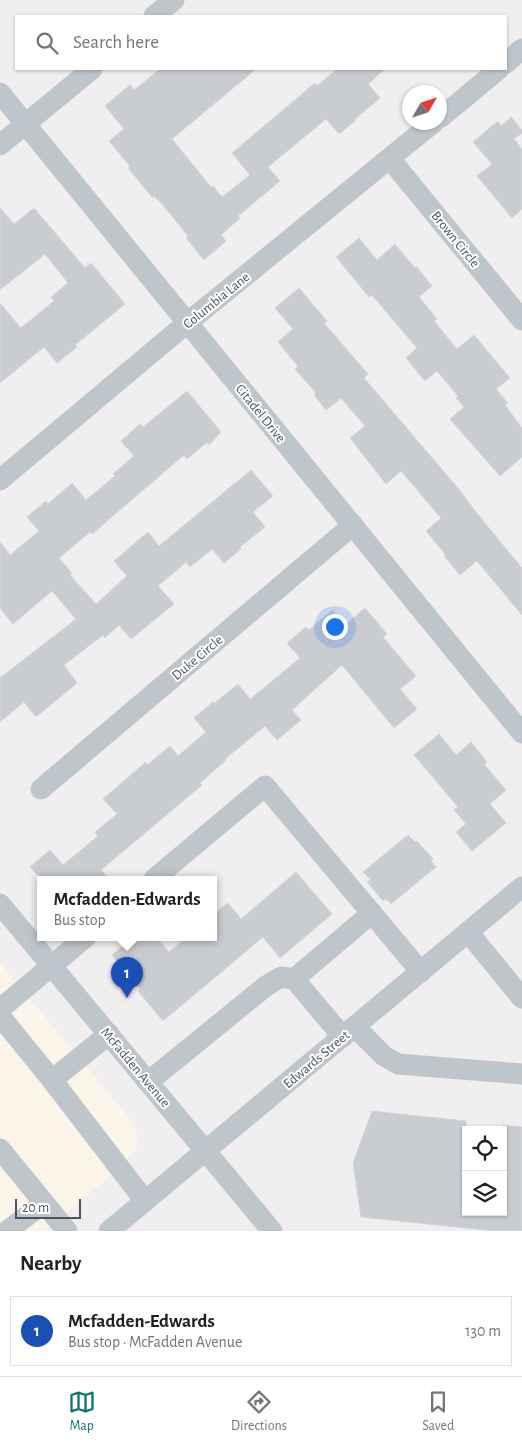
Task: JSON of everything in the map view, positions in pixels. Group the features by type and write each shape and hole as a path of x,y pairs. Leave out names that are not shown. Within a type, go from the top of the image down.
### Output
{"street":[{"path":"155,15 174,0"},
{"path":"507,62 522,50"},
{"path":"0,145 91,70"},
{"path":"447,112 498,70"},
{"name":"Citadel Drive","path":"0,93 522,733"},
{"name":"Columbia Lane","path":"0,480 187,323 424,130"},
{"name":"Brown Circle","path":"390,159 522,320"},
{"name":"Duke Circle","path":"41,789 353,525"},
{"path":"158,876 265,786 421,972"},
{"name":"Edwards Street","path":"109,1231 522,887"},
{"name":"McFadden Avenue","path":"0,904 272,1231"},
{"path":"294,979 372,914"},
{"path":"468,932 522,998"},
{"path":"0,1009 81,941"},
{"path":"148,1082 266,986 281,977 294,979 349,1032 398,1064 522,1074"},
{"path":"0,1016 145,1201"},
{"path":"52,1080 109,1034"},
{"path":"0,1149 67,1231"},
{"path":"7,1231 44,1203"}],"shaded area":[{"path":"0,963 131,1120 139,1139 134,1152 118,1169 46,1231 0,1231"}],"building":[{"path":"159,70 255,70 172,139 211,187 213,186 222,197 250,175 232,153 315,83 317,86 336,70 384,70 368,84 380,98 356,120 339,134 326,119 268,167 280,181 238,216 240,218 221,235 226,241 204,260 186,238 188,236 163,205 154,196 152,197 109,141 124,129 105,106 130,85 134,90"},
{"path":"511,117 522,130 522,133 514,139 522,149 522,209 512,218 477,176 492,164 473,142 498,121 501,126"},
{"path":"0,208 14,224 34,208 85,268 91,263 125,304 75,345 77,347 57,363 44,347 0,383 0,303 21,328 54,301 51,297 68,283 45,254 0,290"},
{"path":"359,238 377,260 395,244 432,286 419,297 437,319 434,321 457,349 474,335 510,378 496,389 508,403 505,405 522,428 522,457 500,476 450,419 464,407 456,398 458,396 437,371 425,381 406,358 417,348 372,295 369,297 336,257"},
{"path":"299,288 327,321 324,323 368,374 364,378 462,493 522,568 522,615 477,561 460,575 426,531 441,518 401,471 386,484 350,438 365,426 341,398 326,410 314,395 316,393 295,369 298,366 278,342 293,329 275,308"},
{"path":"187,391 221,432 209,445 206,443 187,459 184,455 92,534 90,532 59,558 72,573 70,575 96,604 127,576 114,561 148,532 159,546 251,470 273,496 253,512 265,527 224,563 212,549 190,567 186,562 158,586 174,604 131,639 119,625 105,638 103,635 64,665 77,683 36,717 24,702 0,722 0,678 76,619 52,591 13,624 0,608 0,542 10,555 39,531 27,517 46,501 48,504 72,483 86,500 115,476 113,474 134,456 121,441 140,424 143,427"},
{"path":"365,608 387,634 383,637 416,676 400,689 417,709 394,728 342,665 292,710 301,720 277,740 265,726 225,759 200,783 202,785 101,870 106,876 38,876 30,867 50,850 63,865 98,836 95,832 117,814 103,799 146,762 147,765 170,746 178,756 206,732 194,718 238,684 250,699 300,658 287,643 306,627 309,630 332,610 345,625"},
{"path":"439,734 456,755 471,742 487,762 484,764 506,790 490,804 506,823 472,851 456,832 466,824 454,810 458,807 414,755"},
{"path":"408,835 415,842 417,841 433,859 431,861 436,867 391,904 386,899 383,901 367,882 371,880 363,872"},
{"path":"296,872 332,914 280,958 263,937 163,1021 112,955 129,941 159,941 169,952 182,941 217,941 217,912 228,903 241,919"},
{"path":"372,1111 466,1121 466,1126 462,1126 462,1216 507,1216 507,1126 503,1125 522,1127 522,1231 495,1231 361,1217 353,1163"}],"place":[{"name":"Mcfadden-Edwards","path":"127,998"}]}
